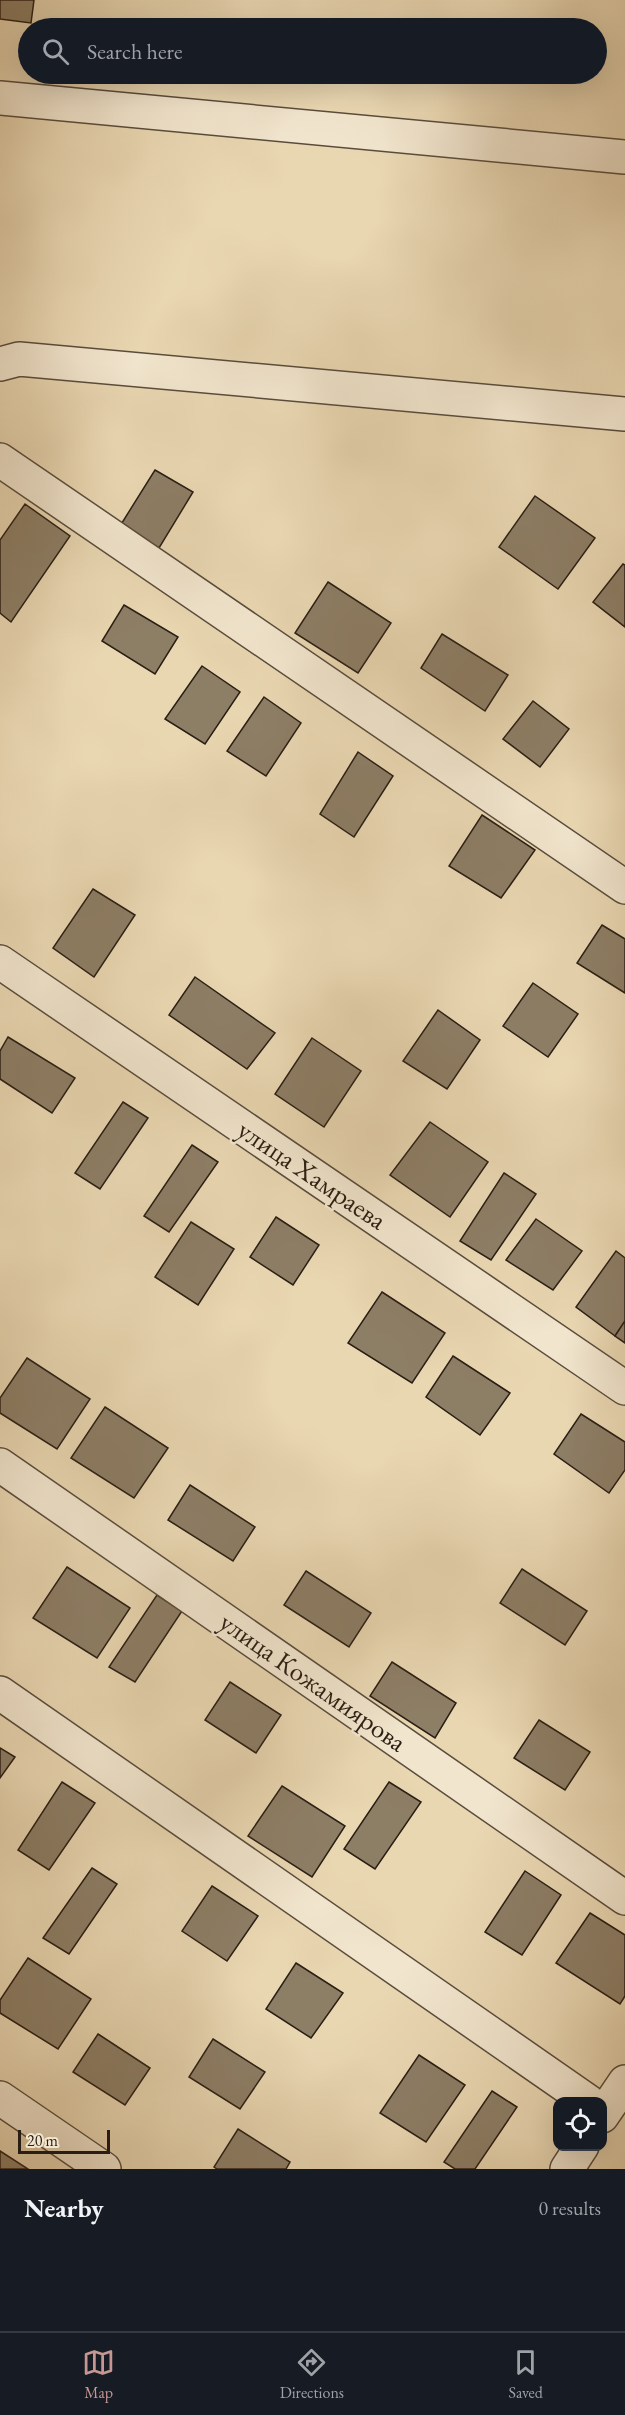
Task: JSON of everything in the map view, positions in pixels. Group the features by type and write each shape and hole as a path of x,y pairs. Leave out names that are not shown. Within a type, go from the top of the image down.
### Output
{"street":[{"path":"0,98 625,157"},
{"path":"0,364 19,359 625,414"},
{"path":"0,460 625,887"},
{"name":"улица Хамраева","path":"0,962 625,1388"},
{"name":"улица Кожамиярова","path":"0,1465 625,1898"},
{"path":"0,1693 582,2097"},
{"path":"607,2110 625,2082"},
{"path":"0,2098 104,2169"},
{"path":"567,2169 579,2151"}],"building":[{"path":"0,0 34,0 32,18 18,18 18,21 0,19"},
{"path":"155,470 193,492 159,548 120,526"},
{"path":"535,496 595,538 558,589 499,547"},
{"path":"25,504 70,536 11,622 0,613 0,540"},
{"path":"623,564 625,565 625,627 593,602"},
{"path":"328,582 391,623 358,673 295,633"},
{"path":"124,605 178,637 155,674 102,641"},
{"path":"442,634 508,675 485,711 421,668"},
{"path":"202,666 240,692 205,744 165,719"},
{"path":"264,697 301,723 266,776 227,751"},
{"path":"533,701 569,729 540,767 503,739"},
{"path":"358,752 393,776 354,837 320,814"},
{"path":"482,815 535,850 501,898 449,866"},
{"path":"93,889 135,915 94,977 53,948"},
{"path":"602,925 625,939 625,993 577,963"},
{"path":"195,977 275,1033 247,1069 169,1015"},
{"path":"533,983 578,1014 548,1057 503,1026"},
{"path":"438,1010 480,1040 447,1089 403,1061"},
{"path":"8,1037 75,1078 52,1113 0,1079 0,1051"},
{"path":"312,1038 361,1071 324,1127 275,1094"},
{"path":"123,1102 148,1118 100,1189 75,1173"},
{"path":"430,1122 488,1162 450,1217 390,1175"},
{"path":"192,1145 218,1162 169,1232 144,1216"},
{"path":"504,1173 536,1194 491,1260 460,1241"},
{"path":"276,1217 319,1245 293,1285 250,1257"},
{"path":"536,1219 582,1251 553,1290 506,1260"},
{"path":"191,1222 234,1249 198,1305 155,1277"},
{"path":"616,1251 625,1258 625,1321 615,1336 576,1307"},
{"path":"382,1292 445,1333 412,1383 348,1343"},
{"path":"625,1321 625,1343 615,1336"},
{"path":"453,1356 510,1393 480,1435 426,1397"},
{"path":"27,1358 90,1399 57,1449 0,1413 0,1398"},
{"path":"105,1407 168,1448 134,1498 71,1458"},
{"path":"581,1414 625,1442 625,1470 609,1493 554,1454"},
{"path":"190,1485 255,1527 233,1561 168,1520"},
{"path":"67,1567 130,1608 97,1658 33,1618"},
{"path":"522,1569 587,1611 565,1645 500,1603"},
{"path":"306,1571 371,1613 349,1647 284,1605"},
{"path":"157,1595 182,1611 135,1682 109,1667"},
{"path":"392,1662 456,1703 435,1738 370,1696"},
{"path":"230,1682 281,1715 256,1753 205,1720"},
{"path":"539,1720 590,1752 565,1790 514,1758"},
{"path":"0,1748 15,1757 0,1778"},
{"path":"62,1782 95,1803 49,1870 18,1850"},
{"path":"389,1782 421,1802 375,1869 344,1849"},
{"path":"282,1786 345,1826 312,1877 248,1836"},
{"path":"92,1868 117,1884 69,1954 43,1938"},
{"path":"525,1871 561,1895 522,1955 485,1932"},
{"path":"212,1886 258,1916 227,1961 182,1931"},
{"path":"590,1913 625,1935 625,1996 620,2004 556,1963"},
{"path":"28,1958 91,1999 58,2049 0,2013 0,2000"},
{"path":"296,1963 343,1993 311,2038 266,2009"},
{"path":"98,2034 150,2068 125,2105 73,2072"},
{"path":"213,2039 265,2072 240,2109 189,2077"},
{"path":"419,2055 465,2085 426,2142 380,2113"},
{"path":"492,2091 517,2107 475,2169 455,2169 444,2162"},
{"path":"238,2129 290,2162 286,2169 217,2169 214,2167"},
{"path":"0,2151 28,2169 0,2169"}]}
